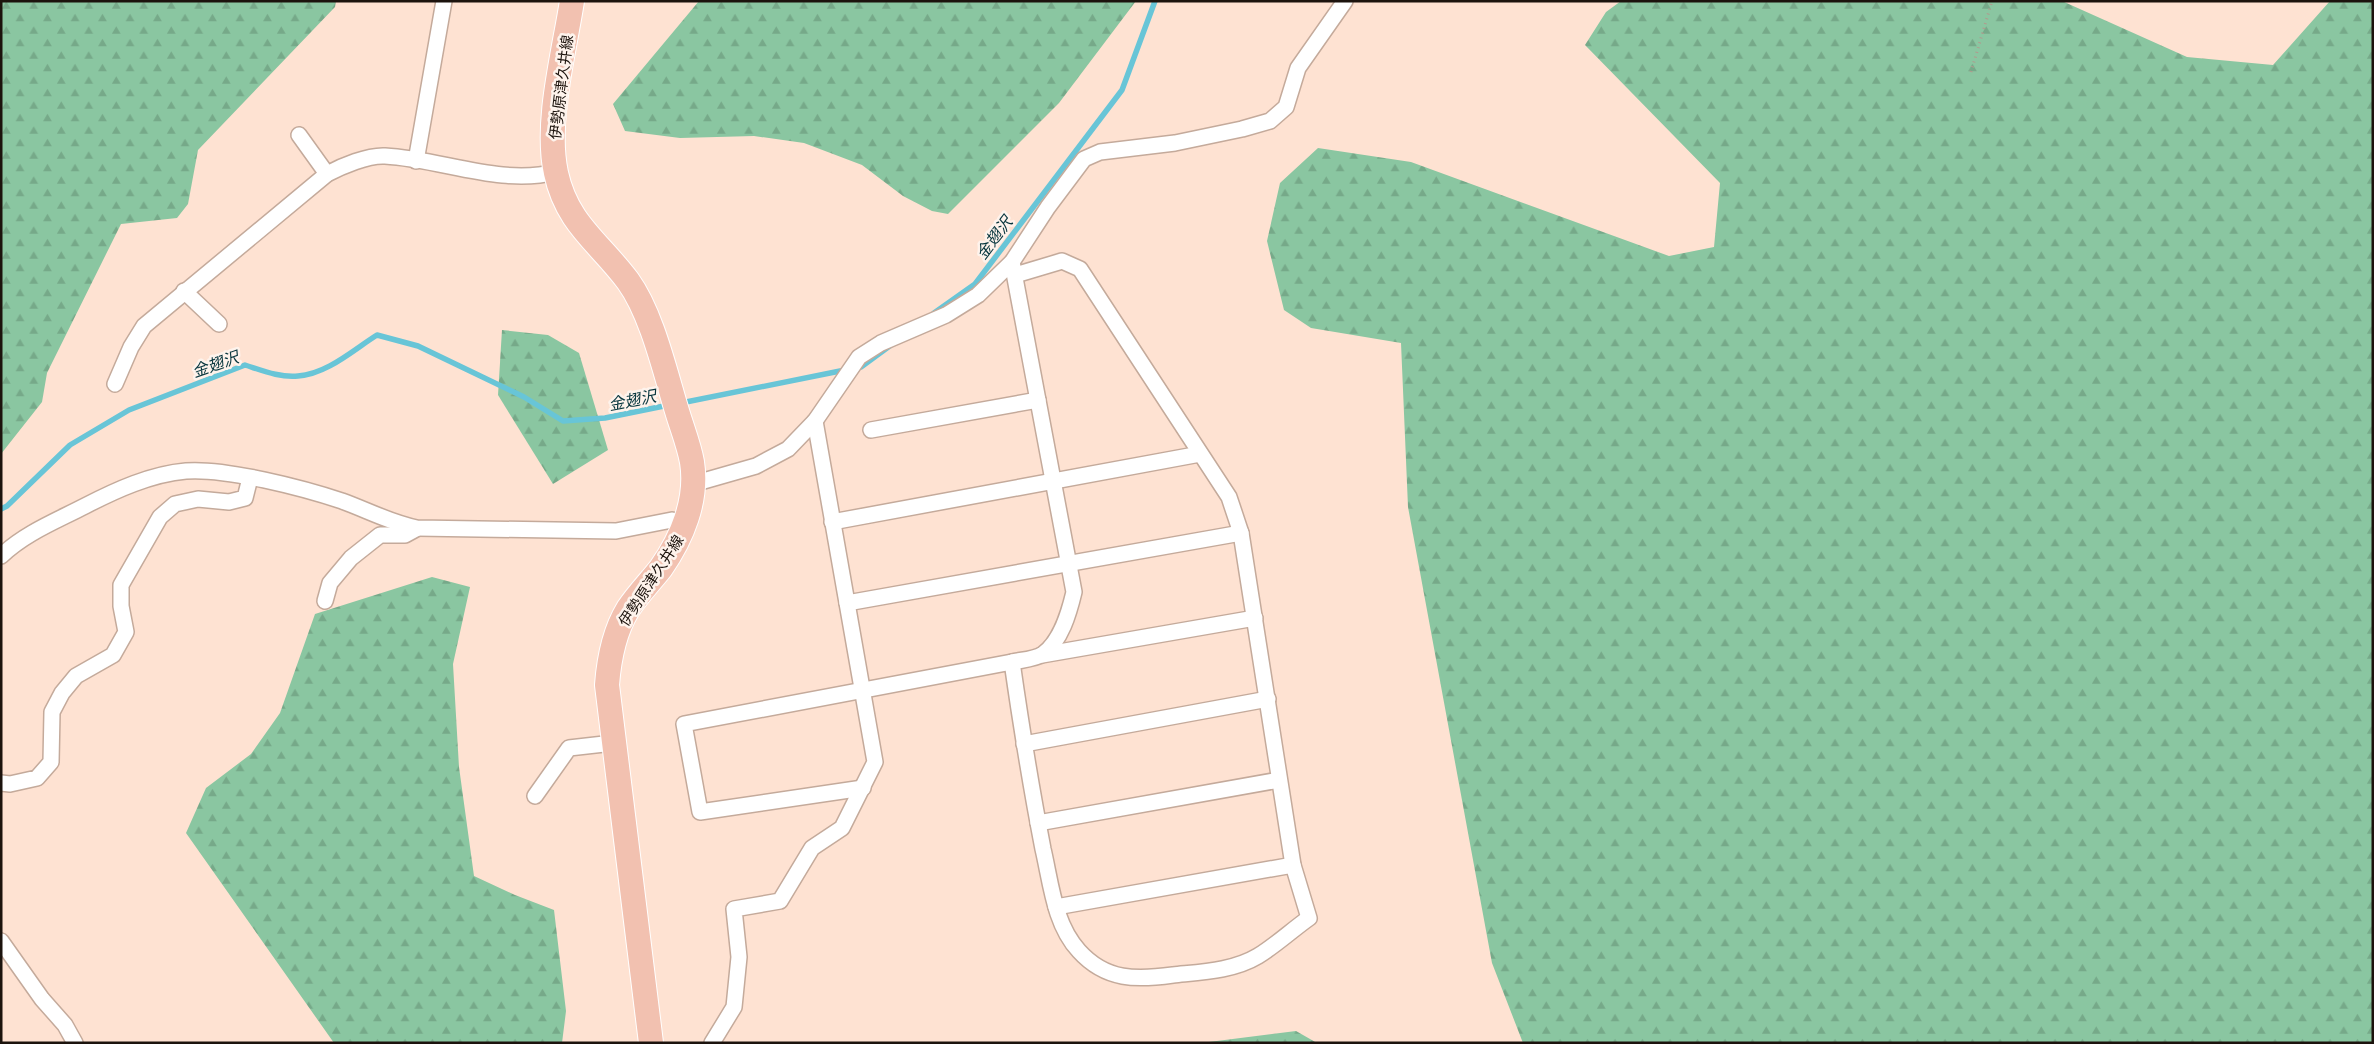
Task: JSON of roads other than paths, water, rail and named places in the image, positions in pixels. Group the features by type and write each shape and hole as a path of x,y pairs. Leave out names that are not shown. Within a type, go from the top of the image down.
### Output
{"main road":[{"name":"伊勢原津久井線","path":"572,1 555,110 552,144 561,192 574,218 628,282 641,305 660,356 692,462 693,484 686,524 675,546 628,610 618,630 609,658 607,685 651,1043"}],"street":[{"path":"416,160 444,1"},
{"path":"693,484 756,466 788,449 815,421 859,357 882,343 946,315 978,295 1014,268 1048,207 1084,159 1100,152 1175,143 1270,121 1286,107 1298,68 1345,1"},
{"path":"299,134 327,174"},
{"path":"115,384 131,347 144,326 327,174 345,165 384,156 522,177 556,172"},
{"path":"1012,662 1038,823 1056,907 1066,933 1079,952 1102,970 1142,979 1228,968 1257,957 1309,918 1294,865 1241,533 1230,497 1080,269 1062,261 1014,268"},
{"path":"1014,268 1074,592 1069,613 1057,638 1042,655"},
{"path":"184,291 220,324"},
{"path":"871,430 1038,400"},
{"path":"712,1043 734,1007 739,957 734,909 780,901 812,848 842,828 875,762 815,421"},
{"path":"832,522 1200,454"},
{"path":"1,556 15,543 37,530 105,496 158,476 185,471 204,471 250,478 341,501 402,525 417,528 616,531 672,520 686,524"},
{"path":"1,783 10,784 37,778 51,762 52,712 62,693 76,676 113,655 126,632 120,606 120,585 160,517 175,504 190,500 229,502 245,498 250,478"},
{"path":"325,601 330,582 351,558 380,535 405,535 417,528"},
{"path":"847,603 1241,533"},
{"path":"863,788 700,812 684,724 1042,655 1255,618"},
{"path":"1024,744 1268,699"},
{"path":"535,796 569,748 613,743"},
{"path":"1038,823 1279,780"},
{"path":"1056,907 1294,865"},
{"path":"1,941 42,999 65,1026 75,1043"}],"waterway":[{"name":"金翅沢","path":"934,313 975,284 1122,90 1155,1"},
{"name":"金翅沢","path":"1,509 7,506 70,445 129,410 245,365 284,376 298,376 319,371 377,335 418,346 524,397 563,421 605,418 669,405"},
{"name":"金翅沢","path":"855,368 861,367 891,345"},
{"name":"金翅沢","path":"681,403 845,370"}]}
